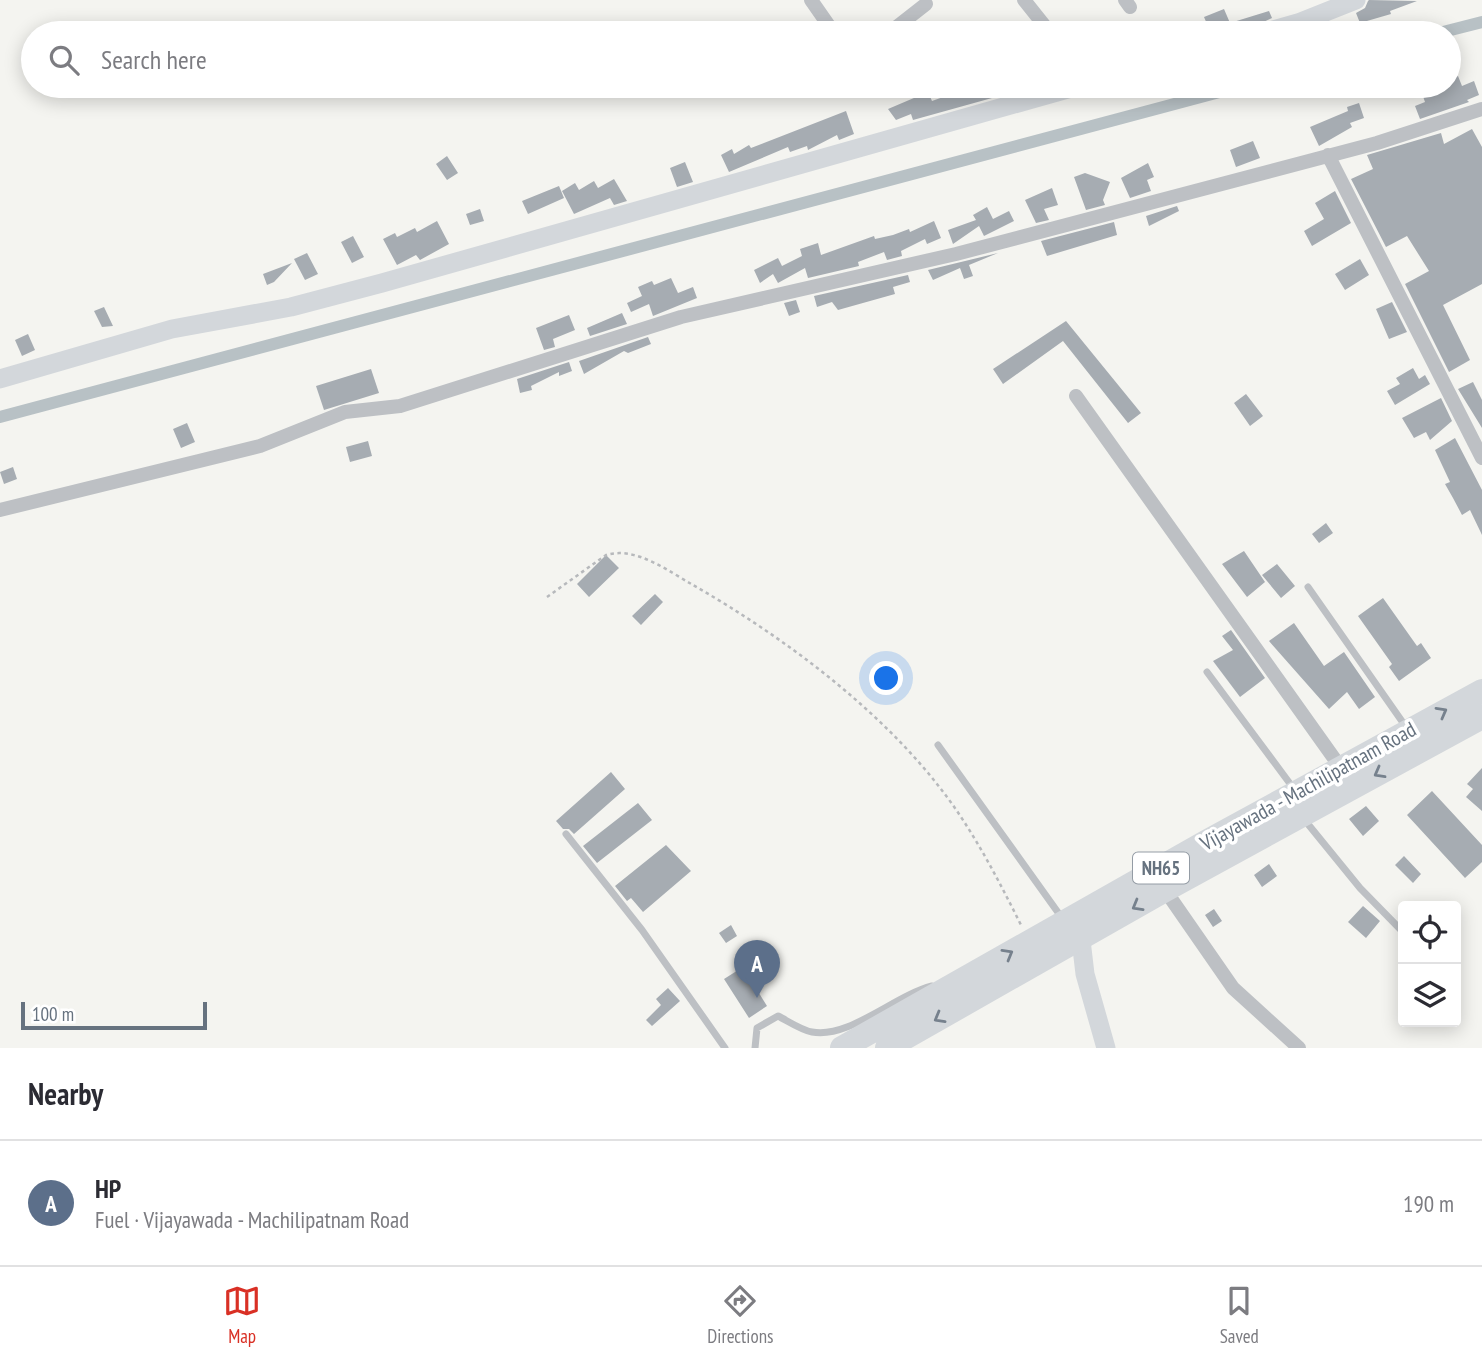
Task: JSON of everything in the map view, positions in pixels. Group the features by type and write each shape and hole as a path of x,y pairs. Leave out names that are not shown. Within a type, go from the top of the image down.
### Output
{"highway":[{"name":"Vijayawada - Machilipatnam Road","path":"842,1048 1030,942 1073,931 1165,890 1299,804 1341,768 1482,691"},
{"name":"Vijayawada - Machilipatnam Road","path":"887,1048 1073,931 1299,804 1482,717"}],"street":[{"path":"811,0 826,21"},
{"path":"1024,0 1041,21"},
{"path":"1303,21 1356,0"},
{"path":"903,21 927,1"},
{"path":"0,379 172,329 291,307 382,283 1036,98"},
{"path":"0,510 260,446 345,412 400,406 681,317 956,254 1377,143 1482,109"},
{"path":"1328,155 1482,458"},
{"path":"1076,396 1341,768"},
{"path":"1165,890 1233,988 1299,1048"},
{"path":"1073,931 1106,1048"}],"lane":[{"path":"1308,587 1408,731"},
{"path":"1208,672 1360,888 1398,927"},
{"path":"938,745 1073,931"},
{"path":"566,834 642,930 725,1048"},
{"path":"755,1048 757,1028 778,1016 811,1032 838,1032 911,991 971,975"}],"path":[{"path":"547,597 606,555 617,551 654,563 751,618 884,726 915,758 957,810 997,876 1030,942"}],"building":[{"path":"1369,0 1417,1 1390,11 1391,14 1359,21 1356,13 1365,8"},
{"path":"1224,9 1229,21 1206,21 1204,17"},
{"path":"1269,11 1272,18 1266,21 1236,21"},
{"path":"1474,81 1479,95 1467,100 1469,102 1420,119 1415,106 1425,102 1424,98 1461,98 1461,84 1462,86"},
{"path":"914,98 931,98 932,101 940,98 992,98 913,120 911,114 896,120 888,109"},
{"path":"1359,103 1364,118 1350,123 1352,127 1319,146 1310,127 1348,111 1347,107"},
{"path":"846,111 854,134 839,140 837,135 808,150 807,146 790,152 788,147 729,172 721,155 732,149 734,154 749,145 751,148"},
{"path":"1472,129 1482,147 1482,284 1443,305 1470,360 1449,372 1405,284 1429,271 1407,236 1386,247 1351,179 1373,169 1367,155 1441,133 1444,144"},
{"path":"1253,141 1260,158 1236,167 1230,150"},
{"path":"447,156 458,173 447,180 436,164"},
{"path":"685,162 693,182 677,187 670,168"},
{"path":"1148,163 1154,177 1147,180 1151,191 1130,198 1121,178"},
{"path":"1085,173 1110,182 1103,200 1105,205 1086,210 1074,177"},
{"path":"614,179 627,201 614,205 610,198 574,214 562,191 575,183 579,190 594,181 598,188"},
{"path":"559,186 564,198 528,214 522,201"},
{"path":"1052,188 1058,205 1044,209 1049,220 1036,223 1025,200"},
{"path":"1335,191 1351,223 1312,246 1304,231 1324,219 1315,203"},
{"path":"1177,206 1179,211 1149,226 1146,216"},
{"path":"987,207 993,219 1009,211 1014,221 984,236 979,226 953,244 948,230 976,220 973,215"},
{"path":"480,209 484,221 470,225 466,214"},
{"path":"437,221 449,244 420,260 416,255 397,265 383,239 395,233 397,237 415,228 417,232"},
{"path":"934,221 941,238 927,244 925,239 901,251 902,256 887,260 884,252 858,262 859,266 808,278 805,268 778,283 773,274 760,283 754,270 778,258 782,266 802,256 800,249 818,243 821,255 874,236 875,239 909,229 910,232"},
{"path":"1114,222 1117,235 1047,256 1041,241"},
{"path":"353,236 364,257 352,263 341,242"},
{"path":"307,253 318,274 305,280 294,259"},
{"path":"998,253 969,265 973,276 964,279 960,268 933,280 928,270"},
{"path":"1360,259 1369,275 1345,290 1335,274"},
{"path":"292,263 274,282 267,285 263,274"},
{"path":"908,275 910,282 893,287 895,294 838,310 832,302 817,307 814,296"},
{"path":"671,278 678,293 693,287 697,298 653,316 649,304 631,312 627,303 642,296 638,287 652,281 654,285"},
{"path":"796,300 800,312 789,316 784,303"},
{"path":"1392,302 1407,332 1389,339 1376,309"},
{"path":"104,307 113,326 102,327 94,311"},
{"path":"622,313 627,324 590,336 587,328"},
{"path":"569,315 575,330 553,339 555,347 544,350 536,328"},
{"path":"1066,321 1141,413 1128,423 1063,341 1003,384 993,369"},
{"path":"28,334 35,350 22,356 15,340"},
{"path":"648,337 651,344 628,353 624,351 584,374 579,361"},
{"path":"569,362 572,371 559,376 559,372 531,386 532,390 520,393 517,379"},
{"path":"1413,368 1419,379 1425,375 1430,384 1395,405 1387,391 1400,384 1396,378"},
{"path":"371,369 379,393 324,410 316,386"},
{"path":"1473,382 1482,400 1482,428 1458,389"},
{"path":"1246,394 1263,416 1250,426 1234,403"},
{"path":"1441,398 1452,421 1430,440 1426,432 1414,438 1402,418"},
{"path":"187,423 195,442 181,448 173,429"},
{"path":"1455,438 1482,490 1482,535 1470,510 1462,515 1445,484 1450,482 1435,450"},
{"path":"368,441 372,456 350,462 346,447"},
{"path":"13,467 17,479 4,484 0,472"},
{"path":"1326,523 1333,533 1319,543 1312,534"},
{"path":"1244,551 1265,582 1247,597 1222,564"},
{"path":"606,555 619,568 589,597 577,584"},
{"path":"1277,564 1295,586 1281,598 1262,575"},
{"path":"655,594 663,602 641,625 632,616"},
{"path":"1383,598 1417,646 1421,643 1431,658 1399,681 1389,667 1392,664 1358,616"},
{"path":"1294,623 1324,666 1344,652 1375,697 1359,709 1347,692 1329,709 1269,641"},
{"path":"1231,630 1265,678 1240,697 1213,661 1233,650 1222,636"},
{"path":"1482,768 1482,811 1466,797 1473,789 1467,784"},
{"path":"611,772 625,789 574,834 569,829 563,829 556,821"},
{"path":"1432,791 1482,845 1482,862 1465,878 1407,815"},
{"path":"638,803 652,820 597,863 583,846"},
{"path":"1366,806 1379,821 1363,836 1349,819"},
{"path":"666,845 691,871 643,912 631,898 627,901 615,886"},
{"path":"1404,856 1421,874 1413,883 1395,865"},
{"path":"1269,864 1277,876 1262,887 1254,875"},
{"path":"1363,906 1380,921 1366,938 1348,922"},
{"path":"1214,909 1222,921 1213,927 1205,915"},
{"path":"731,925 737,936 726,943 719,933"},
{"path":"743,967 767,1006 749,1018 724,979"},
{"path":"668,988 680,1001 652,1026 646,1020 661,1005 656,999"}],"waterway":[{"path":"1461,27 1482,22"},
{"path":"0,417 1197,98"}],"place":[{"name":"HP","path":"757,998"}]}
